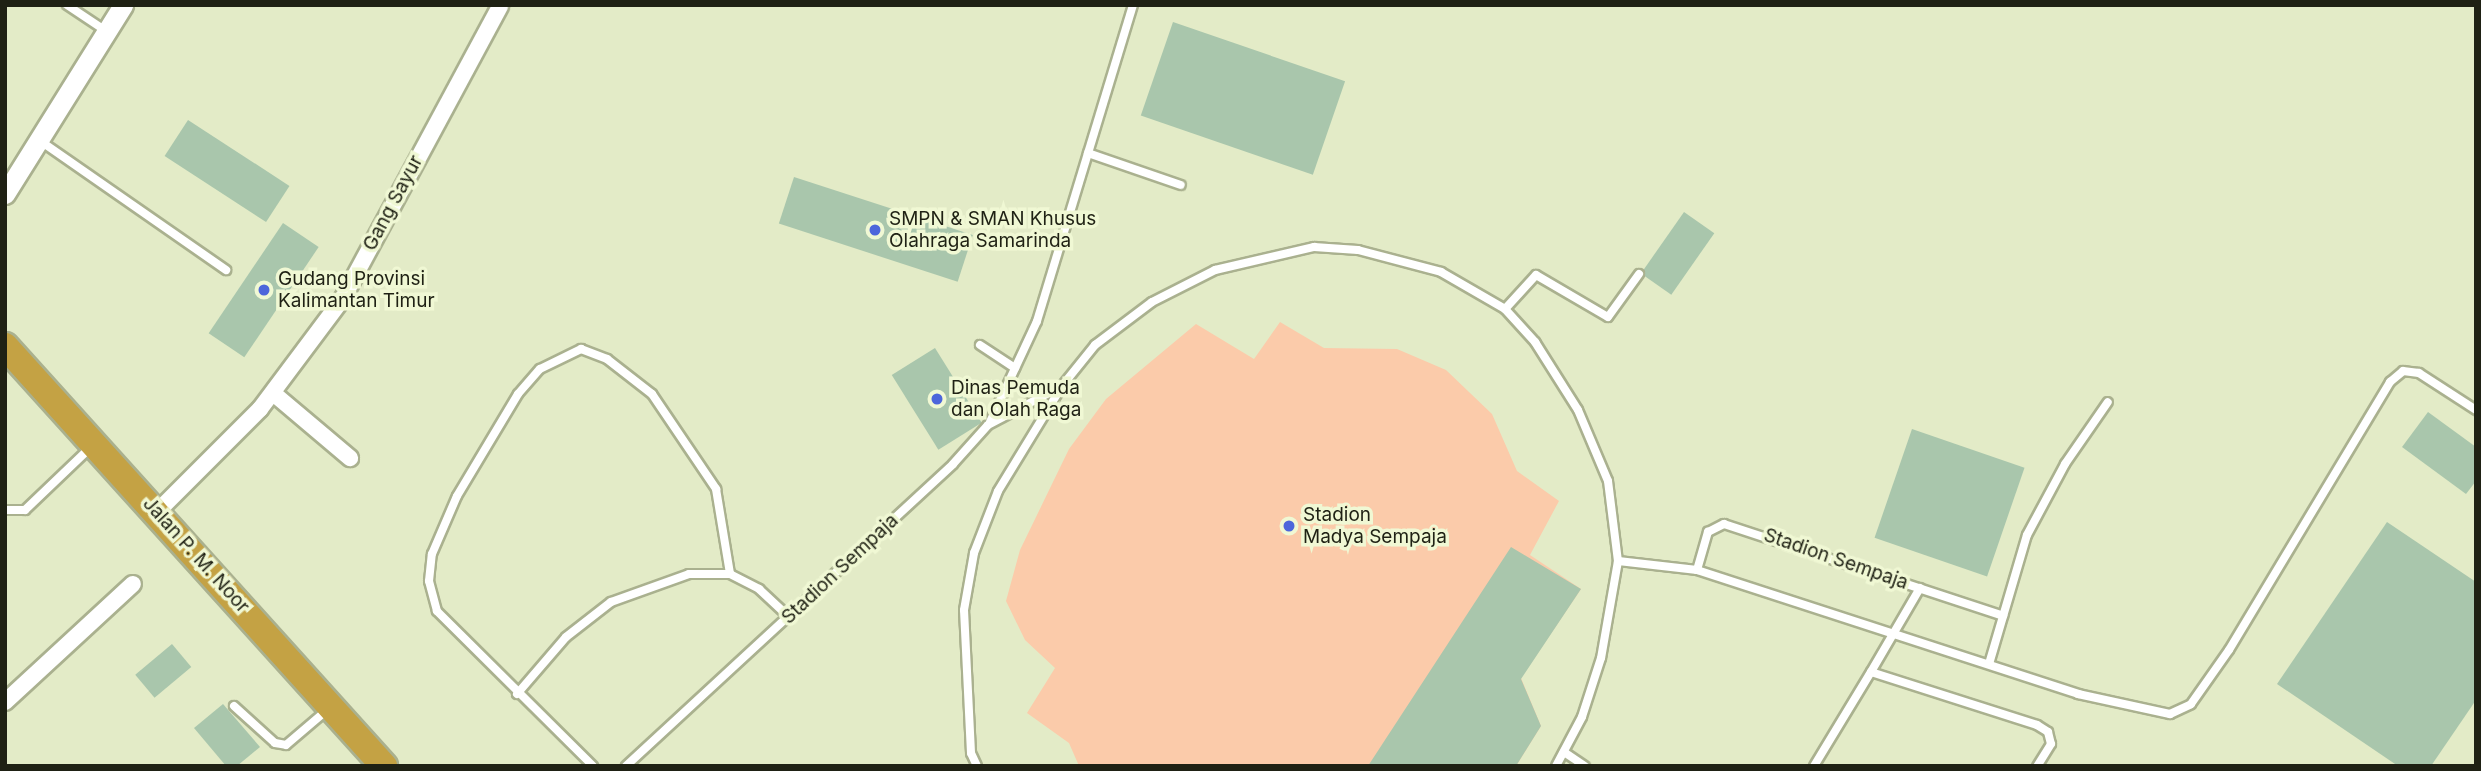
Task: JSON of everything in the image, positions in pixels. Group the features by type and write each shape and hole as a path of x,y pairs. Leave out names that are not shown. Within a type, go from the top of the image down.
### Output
{"highway":[{"name":"Jalan P. M. Noor","path":"5,346 384,766"}],"street":[{"path":"5,194 123,5"},
{"name":"Gang Sayur","path":"157,513 272,393 343,298 500,7"},
{"path":"272,393 351,458"},
{"path":"5,702 134,584"}],"lane":[{"path":"66,5 107,31"},
{"path":"988,425 1037,321 1133,5"},
{"path":"39,140 226,270"},
{"path":"1088,153 1181,185"},
{"name":"Stadion Sempaja","path":"977,766 971,753 964,610 974,553 999,491 1062,386 1095,345 1152,302 1215,270 1314,247 1385,256 1441,272 1505,309 1535,342 1578,410 1608,481 1618,561 1601,658 1556,766"},
{"path":"1505,309 1536,275 1608,317 1639,274"},
{"path":"979,345 1015,368"},
{"path":"593,766 517,694 437,611 429,582 432,554 457,495 517,394 560,355 581,349 607,359 652,394 716,489 730,574"},
{"path":"1618,561 1697,570 2078,694 2169,714 2191,704 2274,582 2389,382 2403,371 2419,373 2476,410"},
{"name":"Stadion Sempaja","path":"626,766 953,464 988,425 1062,386"},
{"path":"1989,664 2027,535 2065,464 2108,402"},
{"path":"5,510 25,510 94,444"},
{"name":"Stadion Sempaja","path":"1697,570 1708,532 1724,524 2003,616"},
{"path":"517,694 566,637 611,602 689,574 730,574 759,589 788,615"},
{"path":"1814,766 1920,588"},
{"path":"1871,672 2037,725 2048,732 2051,744 2037,766"},
{"path":"234,706 275,743 286,746 331,706"},
{"path":"1564,752 1585,766"}],"shaded area":[{"name":"Stadion Madya Sempaja","path":"1280,322 1324,348 1397,349 1446,370 1492,414 1517,471 1559,501 1530,555 1581,589 1521,678 1541,726 1516,766 1079,766 1069,743 1027,713 1055,668 1025,640 1006,601 1020,550 1069,449 1106,399 1196,324 1254,359"}],"building":[{"path":"1173,22 1345,81 1313,175 1141,116"},
{"name":"Gudang Provinsi Kalimantan Timur","path":"188,120 289,186 266,222 165,156"},
{"name":"SMPN & SMAN Khusus Olahraga Samarinda","path":"794,177 973,235 958,282 779,224"},
{"path":"1684,212 1714,233 1671,295 1641,273"},
{"name":"Gudang Provinsi Kalimantan Timur","path":"283,223 319,247 244,357 209,333"},
{"name":"Dinas Pemuda dan Olah Raga","path":"935,348 982,423 938,450 892,375"},
{"path":"2428,412 2476,447 2476,481 2466,494 2402,447"},
{"path":"1912,429 2025,468 1987,576 1875,538"},
{"path":"2387,522 2476,582 2476,700 2431,766 2398,766 2277,684"},
{"path":"1511,547 1581,589 1521,679 1541,726 1516,766 1368,766"},
{"path":"172,644 191,667 155,698 135,675"},
{"path":"223,704 260,747 237,766 226,766 194,728"}],"place":[{"name":"SMPN & SMAN Khusus Olahraga Samarinda","path":"875,230"},
{"name":"Gudang Provinsi Kalimantan Timur","path":"264,290"},
{"name":"Dinas Pemuda dan Olah Raga","path":"937,399"},
{"name":"Stadion Madya Sempaja","path":"1289,526"}]}
